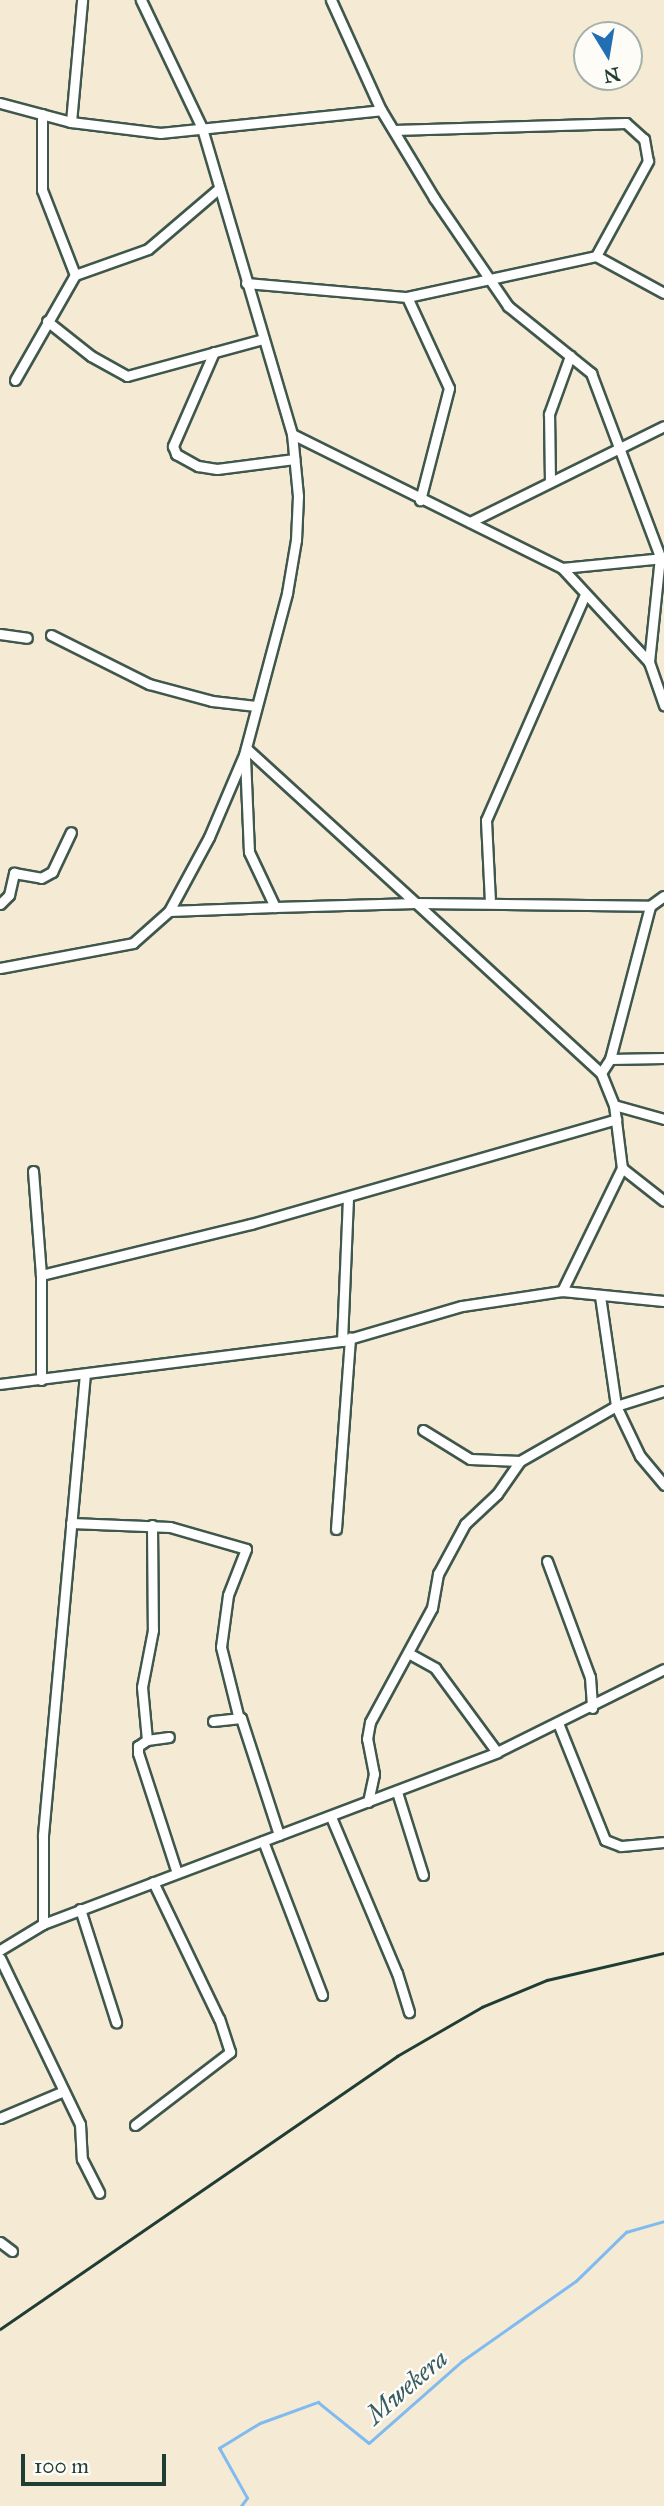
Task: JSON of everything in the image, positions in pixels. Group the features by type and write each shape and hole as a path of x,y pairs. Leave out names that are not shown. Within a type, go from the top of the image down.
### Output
{"street":[{"path":"71,121 82,0"},
{"path":"0,968 133,943 169,911 209,836 245,751 287,593 296,540 292,434 218,190 202,128 141,0"},
{"path":"331,0 382,110 491,282 508,306 591,373 617,448 662,558 649,662"},
{"path":"0,103 71,121 129,131 202,128 382,110"},
{"path":"42,114 42,190 75,275"},
{"path":"394,130 626,123 644,139 648,161 596,256"},
{"path":"15,380 75,275 148,249 218,190"},
{"path":"246,283 407,297 491,282 596,256 664,293"},
{"path":"407,297 449,388 420,500"},
{"path":"47,321 91,356 127,376 263,339"},
{"path":"214,352 173,446 176,454 198,466 217,469 295,459"},
{"path":"550,482 549,414 570,356"},
{"path":"470,522 664,426"},
{"path":"292,434 420,500 562,568 584,597 649,662 664,705"},
{"path":"562,568 662,558"},
{"path":"491,902 486,820 584,597"},
{"path":"0,634 27,638"},
{"path":"51,635 149,684 212,701 256,706"},
{"path":"245,751 601,1073 614,1105 622,1168 562,1291"},
{"path":"245,751 249,852 275,907"},
{"path":"0,904 9,895 15,873 41,878 52,872 71,832"},
{"path":"169,911 491,902 650,906 664,896"},
{"path":"601,1073 610,1059 650,906"},
{"path":"610,1059 664,1058"},
{"path":"614,1105 664,1119"},
{"path":"41,1275 348,1197 616,1119"},
{"path":"622,1168 664,1202"},
{"path":"33,1171 41,1275 41,1380"},
{"path":"336,1528 346,1340 348,1197"},
{"path":"0,1384 85,1376 346,1340 462,1306 562,1291 664,1301"},
{"path":"600,1296 615,1406 640,1456 664,1485"},
{"path":"43,1924 43,1835 61,1677 71,1523 85,1376"},
{"path":"368,1802 374,1774 367,1739 370,1722 410,1654 435,1601 434,1587 451,1546 465,1524 497,1494 520,1461 615,1406 664,1391"},
{"path":"423,1430 470,1459 520,1461"},
{"path":"71,1523 152,1525 219,1540 248,1552 228,1595 221,1647 239,1715 279,1835"},
{"path":"147,1740 142,1687 153,1630 152,1525"},
{"path":"547,1561 590,1677 592,1708"},
{"path":"410,1654 435,1668 497,1752"},
{"path":"0,1950 43,1924 80,1909 397,1792 497,1752 592,1708 664,1670"},
{"path":"213,1721 239,1715"},
{"path":"558,1723 605,1840 621,1846 664,1842"},
{"path":"169,1737 147,1740 138,1746 138,1752 177,1873"},
{"path":"397,1792 423,1875"},
{"path":"331,1816 392,1961 409,2012"},
{"path":"263,1842 322,1995"},
{"path":"135,2125 230,2052 219,2019 153,1882"},
{"path":"80,1909 116,2022"},
{"path":"0,1958 80,2124 82,2159 99,2193"},
{"path":"0,2118 64,2091"},
{"path":"0,2242 12,2251"}],"waterway":[{"name":"Mwekera","path":"241,2506 247,2498 219,2448 260,2423 318,2402 369,2443 462,2361 576,2281 626,2232 664,2221"}],"railway":[{"path":"0,2329 397,2056 482,2007 547,1980 664,1953"}]}
